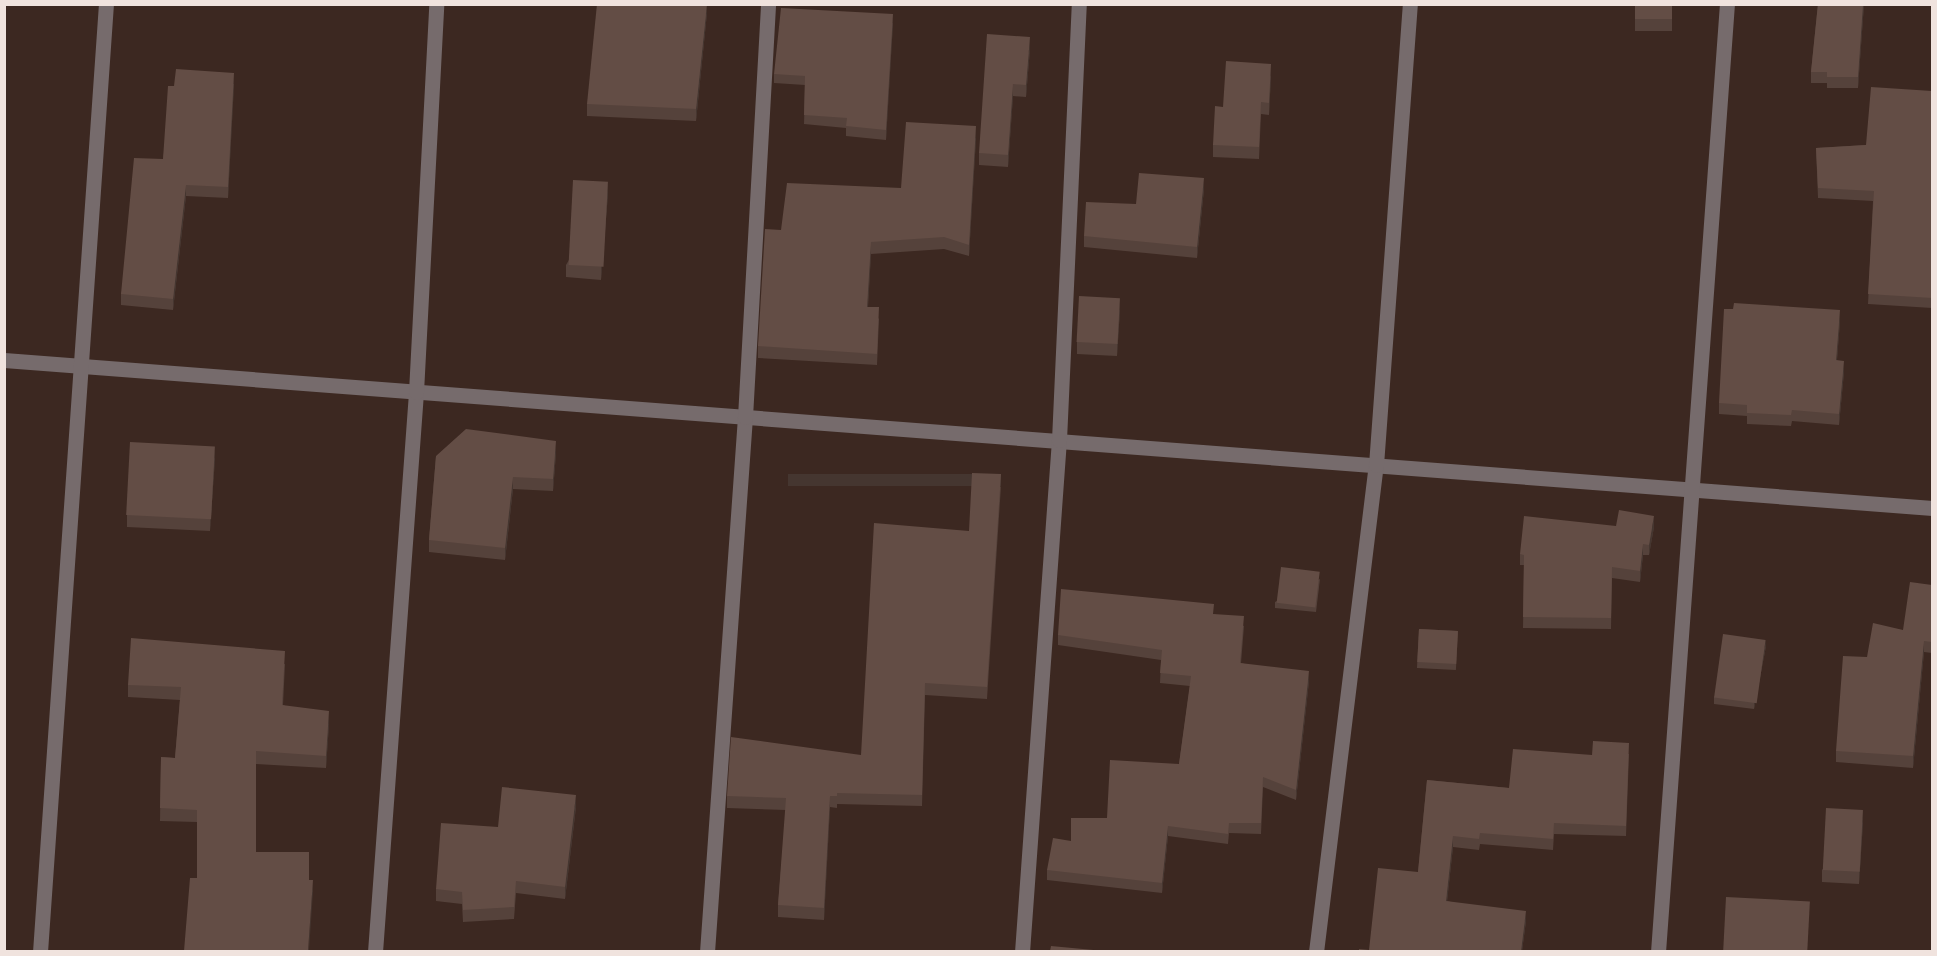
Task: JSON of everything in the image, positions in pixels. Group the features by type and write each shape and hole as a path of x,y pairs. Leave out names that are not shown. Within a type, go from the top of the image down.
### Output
{"street":[{"path":"40,951 106,4"},
{"path":"375,951 416,392 436,4"},
{"path":"707,951 745,417 768,4"},
{"path":"1022,951 1059,440 1079,4"},
{"path":"1316,951 1376,465 1410,4"},
{"path":"1658,951 1727,4"},
{"path":"4,360 1932,508"}],"building":[{"path":"597,4 707,4 696,109 587,104"},
{"path":"1635,4 1672,4 1672,19 1635,19"},
{"path":"1818,4 1863,4 1858,77 1827,77 1827,72 1811,72"},
{"path":"781,8 893,14 886,130 846,126 847,118 804,115 805,76 774,74"},
{"path":"987,34 1030,37 1026,85 1013,84 1008,155 979,153"},
{"path":"1226,61 1271,64 1269,103 1261,102 1259,147 1213,145 1215,106 1223,107"},
{"path":"176,69 234,73 228,187 186,185 173,299 121,294 134,158 163,159 168,86 174,86"},
{"path":"1871,87 1932,91 1932,298 1868,294 1874,191 1818,188 1816,148 1866,145"},
{"path":"906,122 976,126 969,245 944,237 871,242 867,307 879,307 877,354 758,346 765,229 781,230 787,183 901,188"},
{"path":"1139,173 1204,178 1197,247 1084,236 1086,202 1136,204"},
{"path":"573,180 608,182 604,267 569,265"},
{"path":"1079,296 1120,298 1118,344 1077,342"},
{"path":"1734,303 1840,310 1836,360 1844,361 1839,414 1792,410 1791,415 1747,413 1747,405 1719,403 1724,309 1733,309"},
{"path":"466,429 556,441 553,479 513,477 505,548 429,540 436,456"},
{"path":"130,442 215,446 211,519 126,515"},
{"path":"972,473 1001,474 987,687 925,683 922,795 837,793 837,796 830,796 824,908 778,905 786,798 727,796 731,737 861,755 874,523 969,531"},
{"path":"1619,510 1654,516 1649,545 1643,544 1640,571 1612,567 1611,618 1523,617 1524,555 1520,554 1524,516 1616,526"},
{"path":"1281,567 1320,572 1315,607 1277,603"},
{"path":"1910,582 1932,585 1932,642 1924,641 1913,756 1836,751 1843,656 1867,657 1873,623 1903,630"},
{"path":"1061,589 1214,604 1213,614 1244,616 1240,663 1309,671 1296,790 1263,777 1261,823 1229,823 1228,834 1168,826 1162,883 1047,870 1053,838 1071,841 1071,818 1107,818 1110,760 1179,764 1191,676 1160,673 1162,650 1058,635"},
{"path":"1419,629 1458,631 1456,664 1417,662"},
{"path":"1723,634 1766,640 1757,703 1714,697"},
{"path":"131,638 285,651 282,705 329,711 326,756 256,751 256,852 309,852 309,880 313,880 308,951 184,951 190,878 197,878 197,810 160,808 161,757 175,758 181,687 128,685"},
{"path":"1593,741 1629,743 1626,826 1554,823 1553,839 1480,833 1479,839 1453,836 1446,901 1526,911 1521,951 1359,951 1359,949 1369,950 1378,868 1418,872 1427,780 1509,788 1513,749 1592,755"},
{"path":"502,787 576,795 565,887 516,881 514,907 463,910 462,892 436,889 441,823 498,827"},
{"path":"1826,808 1863,810 1860,872 1823,870"},
{"path":"1726,897 1810,901 1807,952 1723,951"},
{"path":"1051,946 1104,951 1050,951"}]}
